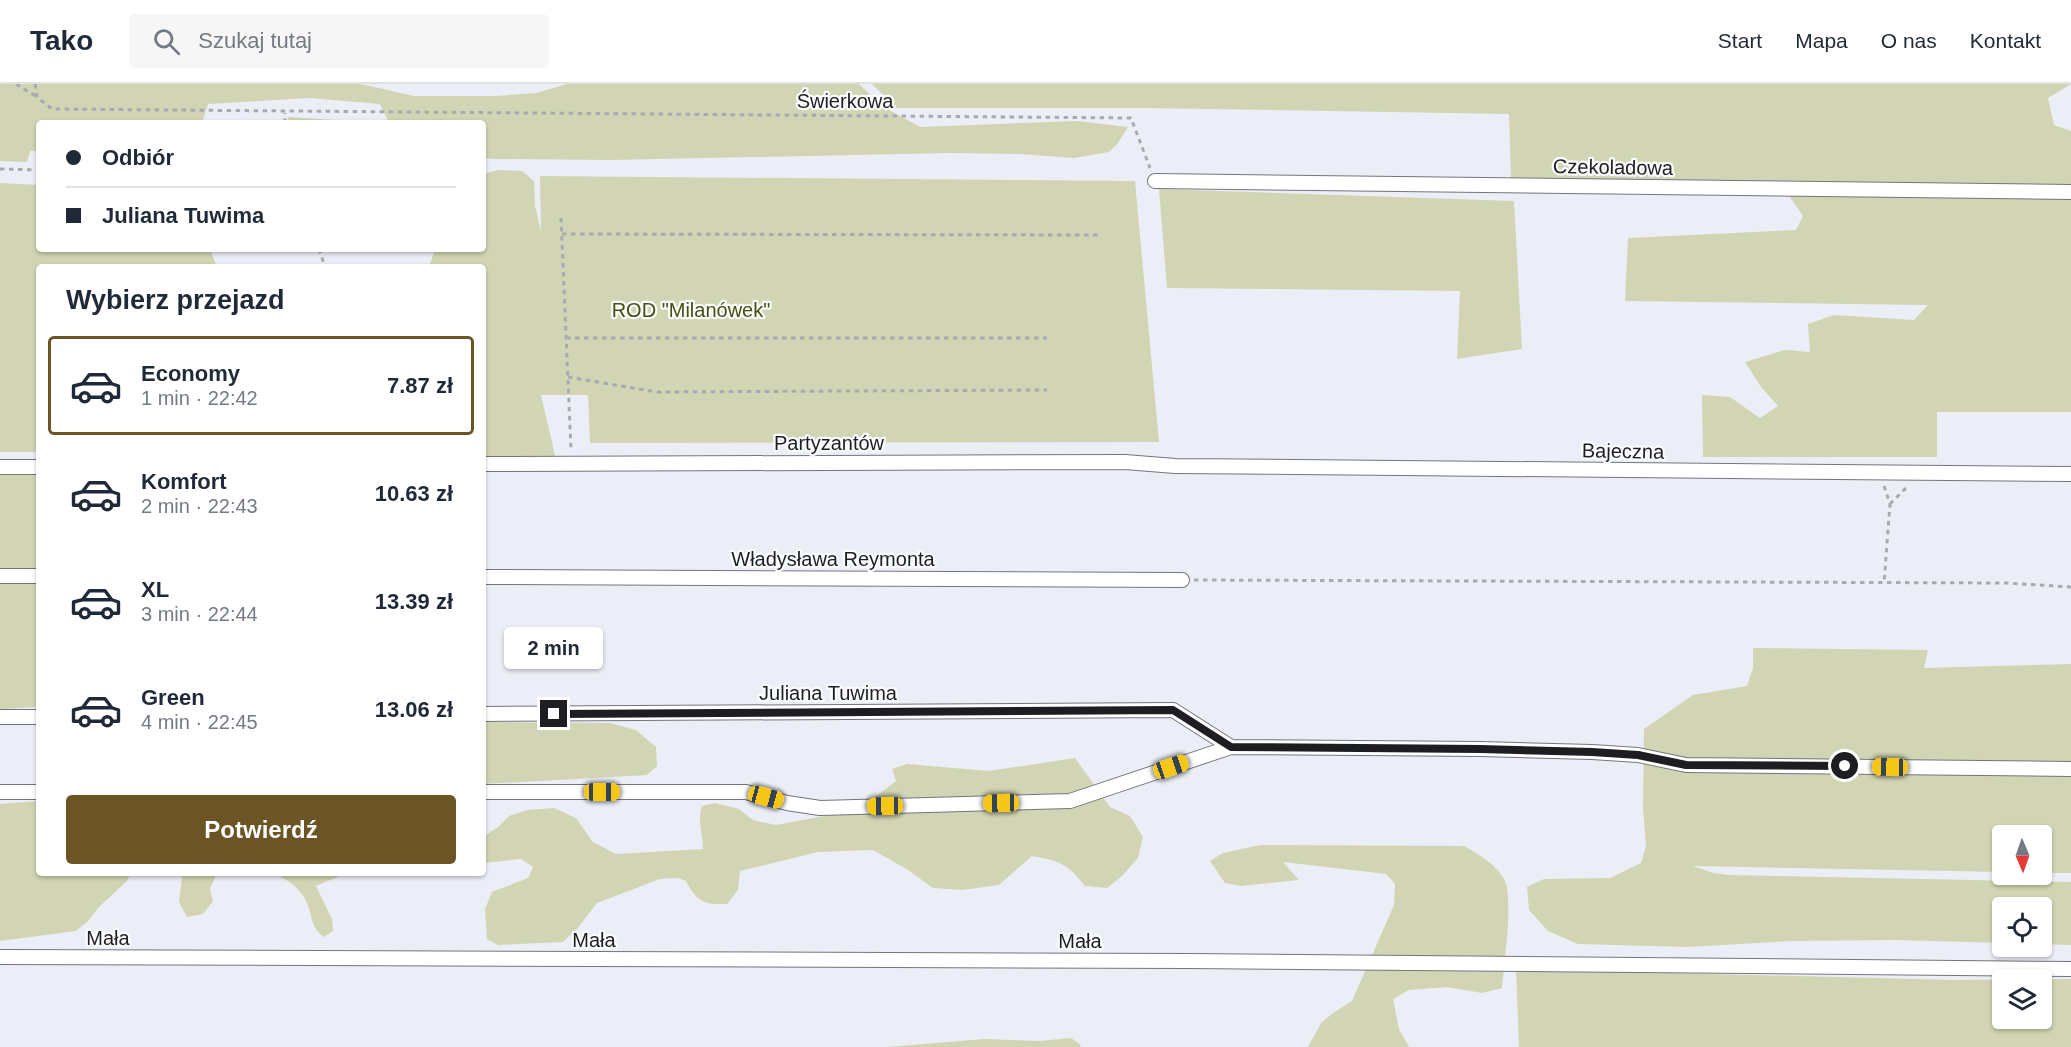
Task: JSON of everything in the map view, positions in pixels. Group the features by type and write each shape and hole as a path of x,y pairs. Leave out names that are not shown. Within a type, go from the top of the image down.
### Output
{"street":[{"name":"Czekoladowa","path":"1155,181 2071,192"},
{"name":"Partyzantów","path":"486,464 1125,462 1175,466"},
{"path":"0,467 36,466"},
{"name":"Bajeczna","path":"1175,466 2071,474"},
{"path":"0,576 36,576"},
{"name":"Władysława Reymonta","path":"486,578 1182,580"},
{"name":"Juliana Tuwima","path":"486,714 1173,710 1231,747"},
{"path":"0,717 36,717"},
{"path":"486,792 746,792 787,803 820,808 1070,801 1231,747 1592,752 1638,755 1686,765 2071,769"},
{"path":"0,792 36,792"},
{"name":"Mała","path":"0,957 1188,961 2071,969"}],"path":[{"name":"Świerkowa","path":"16,84 52,109 1131,118 1155,181"},
{"path":"35,84 37,97"},
{"path":"285,112 285,120"},
{"path":"0,169 36,170"},
{"path":"561,218 572,464"},
{"path":"562,234 1101,235"},
{"path":"566,338 1047,338"},
{"path":"568,377 657,392 1047,390"},
{"path":"1870,473 1877,476 1890,504 1884,583"},
{"path":"1182,580 2007,583 2071,587"}],"green space":[{"path":"0,84 361,84 414,96 495,96 536,93 567,84 859,84 882,106 920,127 1077,121 1128,127 1109,152 1074,158 1020,154 949,153 612,160 494,159 486,158 486,120 388,120 380,104 310,98 208,104 203,120 36,120 36,151 30,151 27,162 0,161"},
{"path":"872,84 2071,84 2048,98 2054,125 2071,131 2071,412 1937,412 1937,457 1703,457 1702,395 1730,397 1760,418 1778,406 1761,387 1745,362 1785,350 1810,352 1808,324 1834,315 1914,320 1928,305 1625,301 1628,238 1796,230 1803,216 1781,184 1511,179 1509,114 1145,108 896,108"},
{"path":"288,117 335,120 288,120"},
{"name":"ROD \"Milanówek\"","path":"498,170 522,171 534,181 535,206 541,231 540,176 1135,181 1159,442 590,443 588,395 541,395 557,464 486,464 486,264 430,264 434,252 486,252 486,173"},
{"path":"0,183 36,185 36,252 211,252 216,264 36,264 36,452 0,452"},
{"path":"1159,189 1514,201 1522,349 1457,359 1460,291 1167,288"},
{"path":"36,473 36,707 0,709 0,475"},
{"path":"1753,648 1928,650 1924,668 2071,664 2071,873 2052,873 2052,825 1992,825 1992,872 1693,866 1713,873 1730,875 1992,880 1992,885 2052,885 2052,882 2071,882 2071,945 2052,944 2052,897 1992,897 1992,943 1895,940 1791,941 1687,947 1578,944 1548,931 1529,910 1527,887 1544,879 1610,878 1641,863 1646,846 1643,808 1644,729 1693,695 1747,686 1753,668"},
{"path":"486,722 610,723 636,730 656,747 657,766 647,775 486,784"},
{"path":"1075,758 1110,807 1130,816 1143,837 1138,858 1122,876 1107,888 1085,886 1073,872 1062,864 1032,856 999,885 962,890 933,888 908,870 873,850 818,852 740,871 738,890 727,904 702,901 694,894 686,881 678,878 660,879 597,903 577,929 563,942 498,945 487,939 485,909 492,892 528,878 533,867 521,859 486,863 486,835 509,816 527,810 554,808 576,818 593,842 616,854 703,849 700,822 702,806 715,803 739,809 753,820 776,825 862,807 896,781 892,769 907,764 989,771"},
{"path":"36,801 36,876 130,876 127,881 76,931 0,941 0,804"},
{"path":"1260,845 1464,846 1496,869 1504,879 1507,888 1508,915 1502,988 1482,993 1447,987 1409,990 1393,999 1399,1029 1409,1047 1308,1047 1321,1023 1352,1001 1394,905 1395,884 1386,874 1283,862 1299,880 1241,886 1225,883 1210,861 1223,853"},
{"path":"216,876 210,889 213,901 203,914 187,917 179,902 182,877"},
{"path":"278,876 340,876 316,886 332,919 333,931 324,937 319,933 301,893"},
{"path":"1516,969 1992,980 1992,1029 2052,1029 2052,979 2071,979 2071,1047 1519,1047"},
{"path":"1071,1038 1081,1045 1080,1047 887,1047 985,1039 1039,1041"}],"route":[{"path":"554,714 1173,710 1231,747 1592,752 1638,755 1686,765 1845,766"}]}
